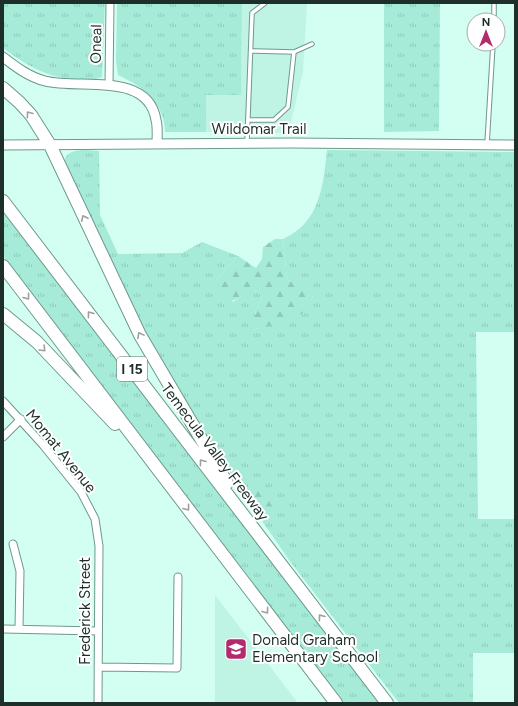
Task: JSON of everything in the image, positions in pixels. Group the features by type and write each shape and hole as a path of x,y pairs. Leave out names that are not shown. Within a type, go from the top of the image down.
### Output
{"highway":[{"path":"3,88 19,102 30,115 50,145 140,335 260,537"},
{"name":"Temecula Valley Freeway","path":"3,201 387,703"},
{"name":"I 15","path":"3,266 336,703"},
{"path":"3,314 37,342 155,466"}],"main road":[{"path":"3,57 27,74 45,81 86,86 109,85 125,87 140,93 151,105 156,119 157,144"},
{"name":"Wildomar Trail","path":"3,145 247,143 515,145"}],"street":[{"name":"Oneal","path":"109,85 110,3"},
{"name":"Momat Avenue","path":"3,401 21,419 81,492 95,519"},
{"path":"3,437 21,419"},
{"name":"Frederick Street","path":"95,519 99,546 98,703"},
{"path":"13,544 20,571 19,629"},
{"path":"98,667 177,668 178,577"},
{"path":"3,629 98,631"}],"lane":[{"path":"247,143 252,13 265,3"},
{"path":"250,51 294,52 312,44"},
{"path":"248,120 274,120 288,107 294,52"},
{"path":"487,145 493,52"}],"shaded area":[{"path":"242,3 307,3 303,72 290,126 283,133 206,132 206,94 241,94"},
{"name":"Donald Graham Elementary School","path":"215,595 298,703 215,703"}],"green space":[{"path":"3,3 105,3 102,77 81,80 59,77 30,66 3,48"},
{"path":"117,3 242,3 241,95 206,95 206,132 165,132 161,112 156,104 143,90 127,79 118,75 116,61"},
{"path":"384,3 440,3 439,131 384,132"},
{"path":"327,150 515,152 515,332 476,332 478,519 515,519 515,653 473,653 473,703 399,703 289,560 168,377 147,339 64,161 69,153 74,151 99,151 100,215 118,254 182,253 202,242 238,256 217,279 233,302 248,292 258,291 262,297 256,310 253,330 298,315 309,307 313,296 287,279 283,239 295,232 305,223 312,213 321,190"},
{"path":"3,211 379,703 343,703 3,256"},
{"path":"275,239 283,239 287,279 298,286 308,287 313,296 311,304 296,317 282,323 252,330 256,310 262,297 258,291 234,300 225,302 219,301 217,279 238,256 256,268 262,259 263,247"},
{"path":"258,485 265,485 275,491 274,503 271,506 262,506 254,501 254,491"}],"place":[{"name":"Donald Graham Elementary School","path":"236,649"}]}
